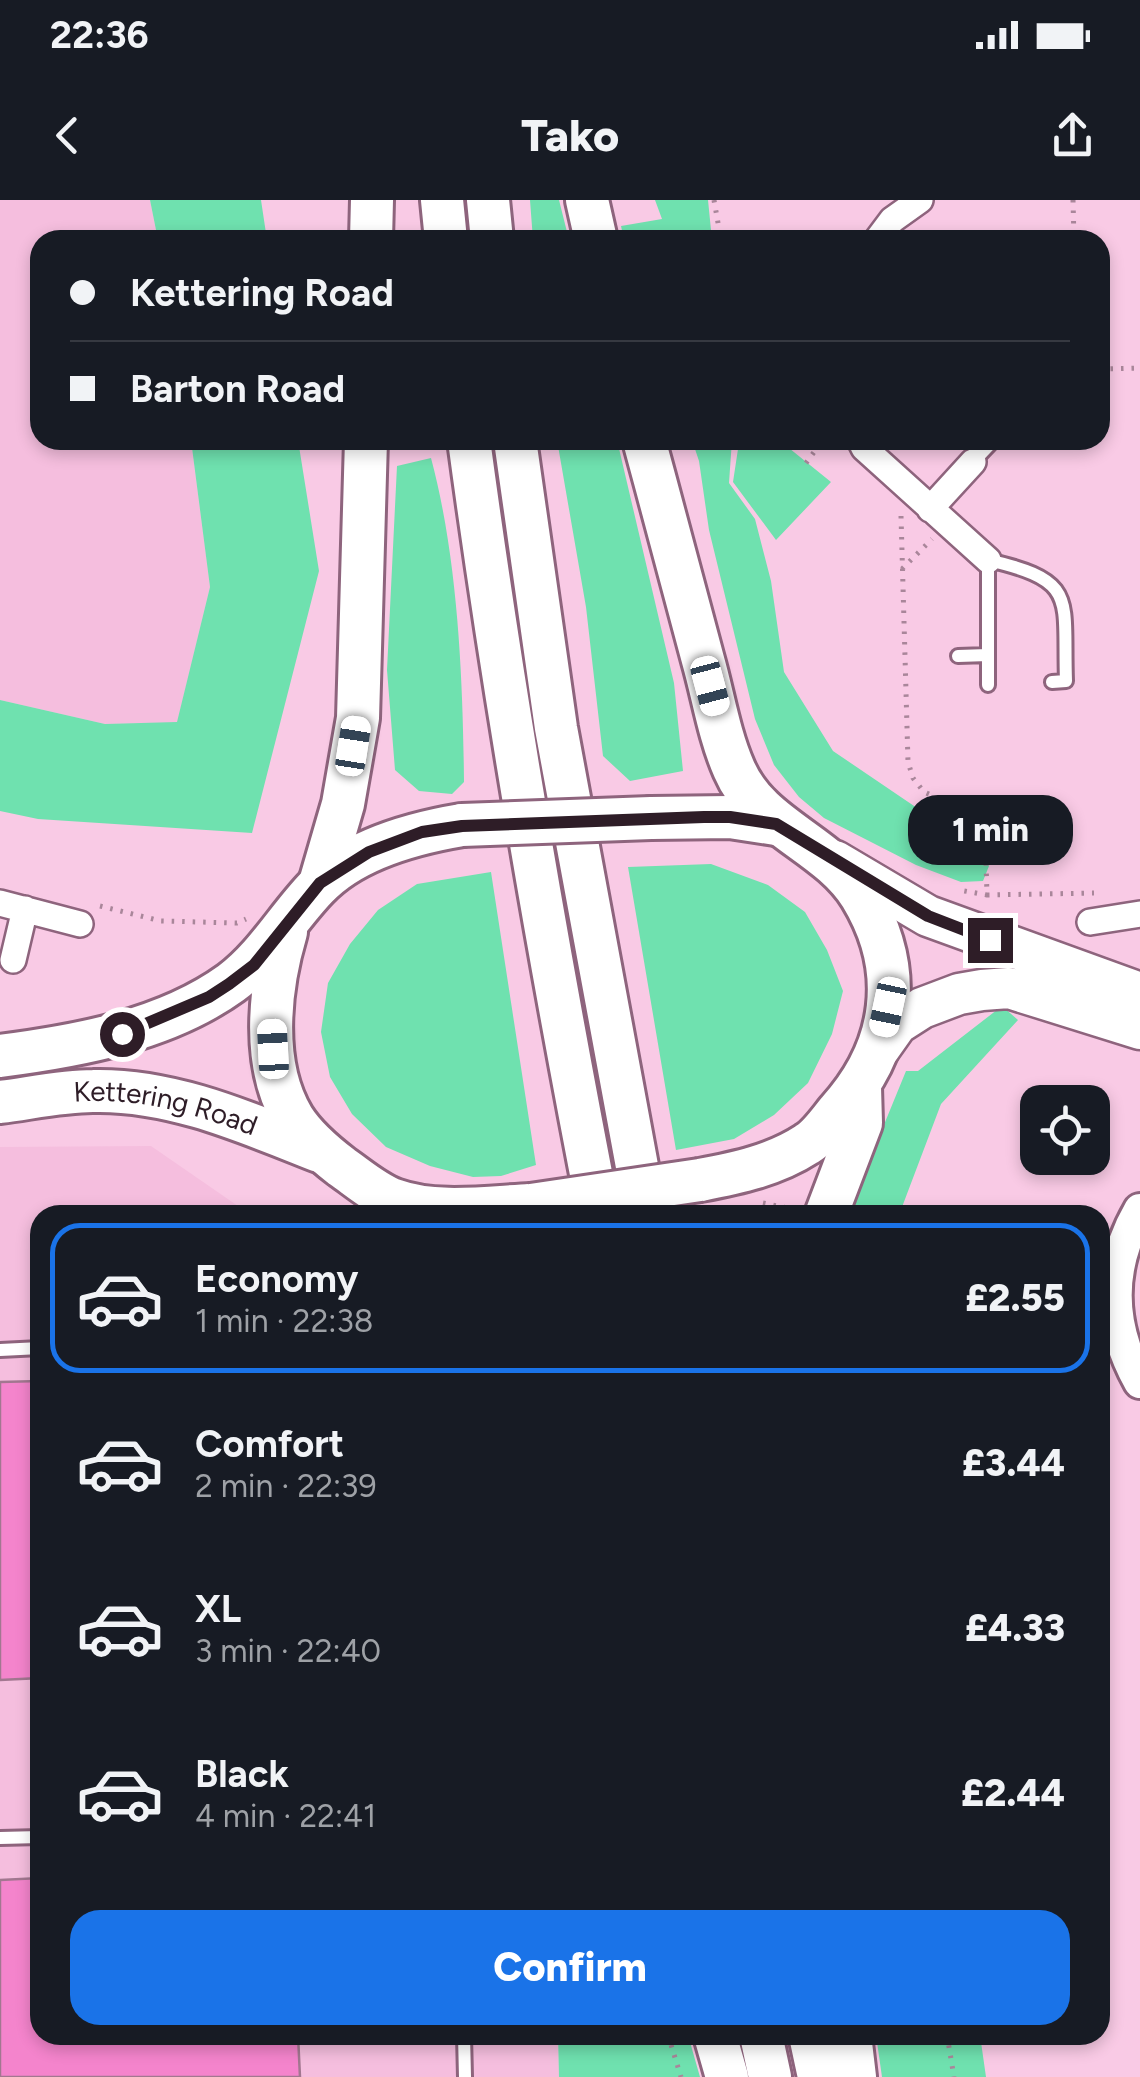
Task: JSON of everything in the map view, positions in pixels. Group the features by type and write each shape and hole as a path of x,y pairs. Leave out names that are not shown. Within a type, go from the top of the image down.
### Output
{"highway":[{"path":"371,230 372,200"},
{"path":"442,200 445,230"},
{"path":"488,200 491,230"},
{"path":"587,200 594,230"},
{"path":"320,883 343,804 358,718 366,450"},
{"path":"469,450 504,692 561,1021 598,1205"},
{"path":"516,450 556,728 644,1205"},
{"path":"531,1205 754,1170 810,1143 860,1087 880,1048 888,1007 888,966 860,894 823,854 776,824 746,789 729,757 647,450"},
{"path":"320,883 369,852 422,832 462,826 730,817 776,824"},
{"name":"Kettering Road","path":"0,1056 122,1034 209,997 254,965 271,917 320,883"},
{"path":"271,917 273,1049 281,1086 294,1118 324,1153 395,1205"},
{"path":"830,1205 861,1123 860,1087"},
{"name":"Kettering Road","path":"0,1102 94,1090 170,1099 237,1119 324,1153"},
{"path":"718,2045 728,2077"},
{"path":"763,2045 770,2077"},
{"path":"812,2045 819,2077"},
{"path":"851,2045 855,2077"}],"main road":[{"path":"823,854 928,916 1140,992"},
{"path":"880,1048 896,1024 922,1008 958,994 1009,988 1140,1029"}],"street":[{"path":"884,230 916,201"},
{"path":"869,450 935,520 988,560"},
{"path":"935,520 973,462"},
{"path":"12,960 12,906 85,914"},
{"path":"1090,922 1140,914"},
{"path":"1140,1210 1119,1257 1116,1287 1124,1353 1140,1382"}],"lane":[{"path":"973,462 984,450"},
{"path":"988,685 988,560 1039,575 1064,600 1066,681 1052,682"},
{"path":"958,656 988,656"},
{"path":"0,1350 30,1348"},
{"path":"0,1838 30,1837"},
{"path":"464,2045 465,2077"}],"path":[{"path":"714,200 719,230"},
{"path":"1073,200 1074,230"},
{"path":"1110,369 1140,368"},
{"path":"806,462 816,450"},
{"path":"901,508 908,762 913,778 924,792 975,814 985,828 989,869"},
{"path":"902,569 935,520"},
{"path":"987,894 1096,893"},
{"path":"85,914 197,924 271,917"},
{"path":"671,2045 681,2077"},
{"path":"949,2045 954,2077"}],"shaded area":[{"path":"0,200 150,200 156,230 30,230 30,450 192,450 210,587 177,723 105,724 0,700"},
{"path":"151,1146 237,1205 30,1205 30,2045 558,2045 559,2077 0,2077 0,1147"}],"green space":[{"path":"150,200 261,200 266,230 156,230"},
{"path":"530,200 559,200 566,230 532,230"},
{"path":"655,200 708,200 711,230 622,230 621,226 662,219"},
{"path":"192,450 300,450 319,571 252,833 38,819 0,811 0,700 105,724 177,722 210,587"},
{"path":"559,450 619,450 674,683 683,771 630,781 603,756 586,607"},
{"path":"695,450 731,450 729,483 755,519 771,581 784,672 833,751 976,848 989,866 983,881 961,882 916,865 824,818 799,797 774,765 755,719 709,530"},
{"path":"738,450 791,450 831,482 776,540 733,482"},
{"path":"431,458 453,577 460,660 464,782 452,794 419,791 395,770 387,670 397,466"},
{"path":"711,864 768,885 805,912 827,950 843,991 832,1034 808,1083 774,1115 734,1139 676,1150 628,867"},
{"path":"491,872 536,1165 501,1176 473,1177 430,1166 386,1147 352,1114 330,1077 321,1032 328,983 350,944 378,910 417,884"},
{"path":"1002,1006 1018,1020 941,1104 903,1205 851,1205 906,1071 918,1071"},
{"path":"558,2045 691,2045 700,2077 559,2077"},
{"path":"877,2045 981,2045 986,2077 882,2077"}],"building":[{"path":"30,1381 30,1678 0,1680 0,1382"},
{"path":"30,1878 30,2045 298,2045 300,2077 0,2077 0,1880"}],"route":[{"path":"122,1034 209,997 229,984 254,965 320,883 369,852 422,832 462,826 704,817 776,824 928,916 990,940"}]}
